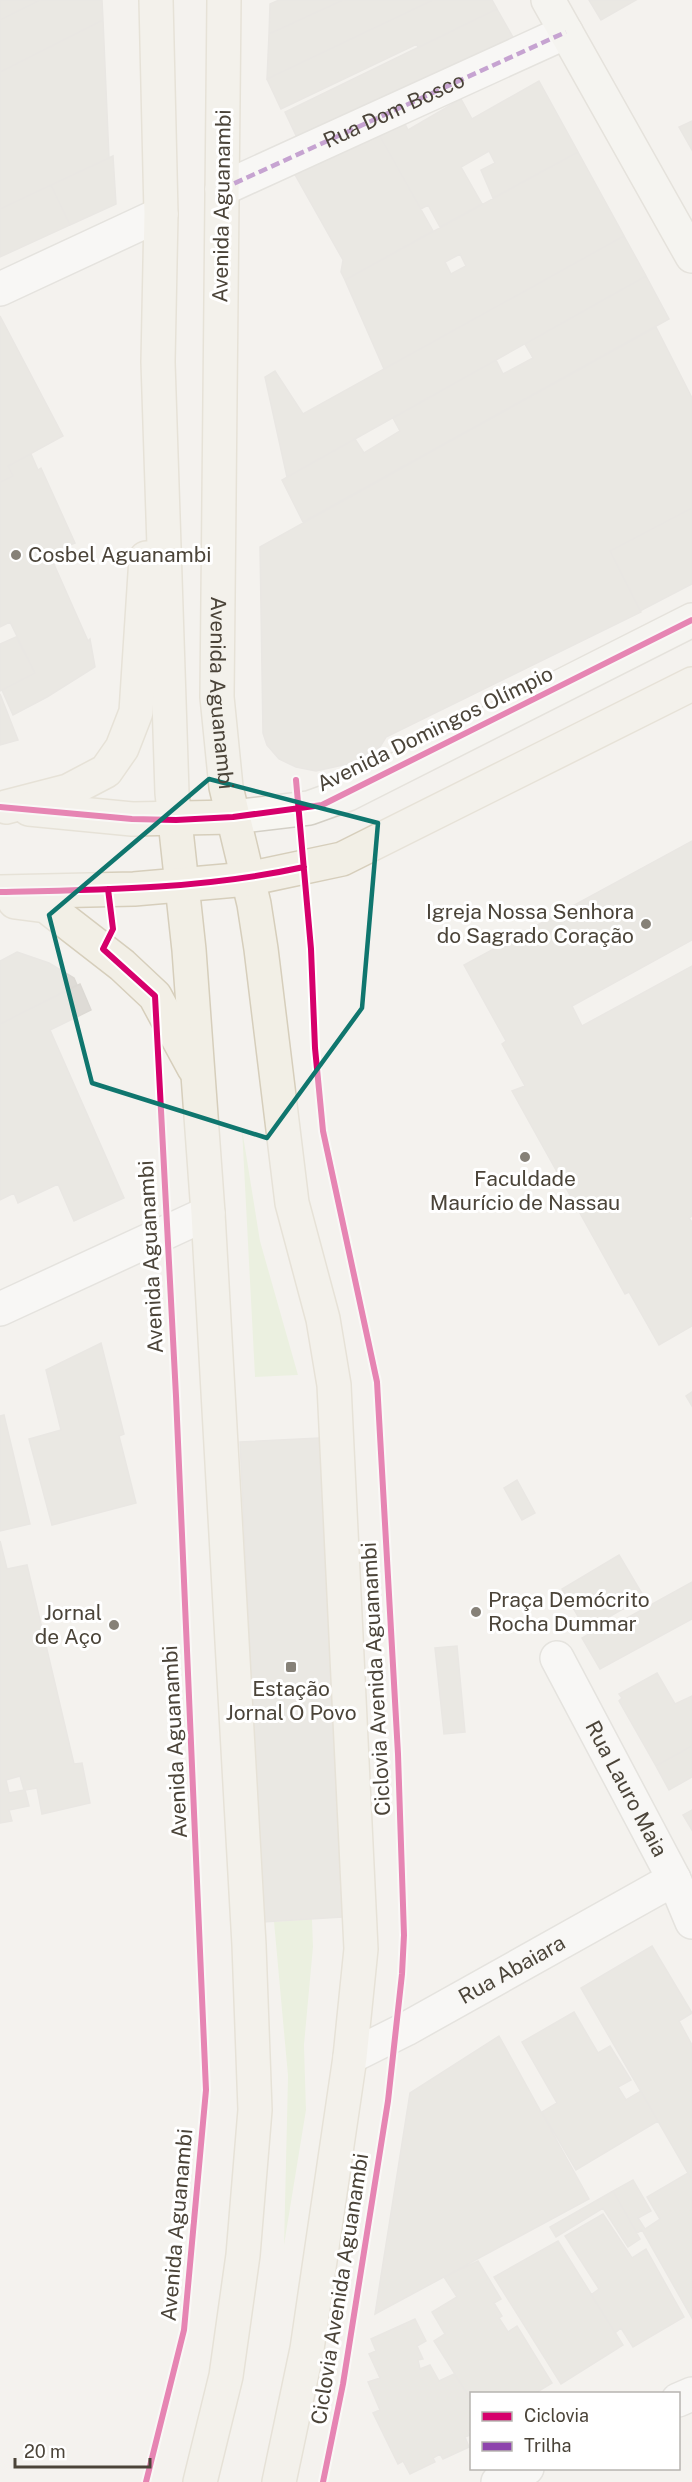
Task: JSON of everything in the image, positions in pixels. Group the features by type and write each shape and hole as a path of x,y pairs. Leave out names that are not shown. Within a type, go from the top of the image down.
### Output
{"main road":[{"path":"3,807 68,791 106,771 122,748 136,712 158,362 161,214 156,0"},
{"name":"Avenida Aguanambi","path":"224,0 217,697 226,787 248,879 261,949 292,1203 323,1319 334,1385 361,1949 350,2057 307,2349 279,2482"},
{"path":"548,0 692,256"},
{"path":"158,362 172,793 199,1077 208,1213 248,1934 255,2110 243,2255 229,2354 200,2482"},
{"name":"Avenida Domingos Olímpio","path":"3,807 132,819 176,820 233,817 309,808 348,794 692,620"},
{"path":"0,892 182,885 248,879 342,859 692,684"},
{"path":"0,900 46,906 122,965 154,996 199,1077"}],"street":[{"name":"Rua Dom Bosco","path":"222,189 566,32"},
{"path":"0,289 161,214"},
{"path":"0,1309 208,1213"},
{"name":"Rua Lauro Maia","path":"556,1658 685,1900"},
{"name":"Rua Abaiara","path":"350,2057 685,1900"},
{"path":"498,2482 525,2470"}],"highlighted area":[{"path":"209,779 378,823 362,1008 267,1138 92,1083 49,915"}],"green space":[{"path":"242,1129 260,1241 298,1375 255,1377"},
{"path":"312,1919 313,1947 304,2045 306,2110 284,2245 288,2076 274,1922"}],"building":[{"path":"0,0 40,0 0,20"},
{"path":"40,0 102,0 103,20 0,72 0,20"},
{"path":"279,0 343,0 269,34 270,4"},
{"path":"343,0 433,0 267,79 269,34"},
{"path":"433,0 492,0 497,9 418,48 417,44 281,109 267,79"},
{"path":"589,0 636,0 601,20"},
{"path":"497,9 514,39 300,144 285,112"},
{"path":"103,20 109,158 0,209 0,72"},
{"path":"539,81 578,152 493,198 481,170 495,163 489,151 461,167 482,204 440,227 428,205 421,209 377,131 402,118 408,130 461,99 472,119"},
{"path":"692,121 692,150 679,127"},
{"path":"377,131 433,231 345,280 341,272 343,260 293,171"},
{"path":"578,152 624,236 384,369 345,280","holes":["460,254 466,266 451,274 445,262"]},
{"path":"113,156 116,204 70,225 51,185"},
{"path":"51,185 70,225 0,257 0,209"},
{"path":"624,236 646,276 287,477 265,377 275,371 303,414"},
{"path":"646,276 669,319 303,522 282,480 355,439 364,453 400,431 393,418 496,360 503,374 533,358 525,344"},
{"path":"0,316 63,436 8,466 13,476 0,482"},
{"path":"656,327 692,398 692,508 610,551 641,612 386,737 380,747 352,763 316,771 296,767 279,759 267,745 263,733 260,547"},
{"path":"31,454 38,470 41,468 75,543 49,553 88,641 90,639 95,667 13,715 2,690 35,673 10,622 0,627 0,482 13,476 8,466"},
{"path":"692,508 692,584 640,611 610,551"},
{"path":"16,637 35,673 0,691 0,644"},
{"path":"0,694 18,740 0,745"},
{"path":"692,841 692,940 572,1006 582,1026 692,966 692,1216 689,1218 692,1222 692,1326 659,1345 629,1292 625,1294 512,1091 525,1086 502,1044 506,1041 464,965"},
{"path":"17,952 49,963 74,978 77,985 0,1024 0,961"},
{"path":"80,984 91,1010 50,1030 124,1198 74,1221 58,1184 18,1203 14,1193 0,1200 0,1024"},
{"path":"101,1343 124,1434 119,1436 136,1503 52,1525 29,1439 61,1430 46,1370"},
{"path":"692,1392 692,1406 686,1396"},
{"path":"4,1415 30,1524 0,1531 0,1416"},
{"path":"319,1438 342,1917 263,1922 240,1442"},
{"path":"517,1480 535,1513 522,1520 504,1488"},
{"path":"0,1541 7,1569 27,1565 74,1764 82,1763 90,1803 42,1814 37,1788 25,1790 29,1806 9,1810 12,1821 0,1823","holes":["20,1776 24,1790 9,1793 6,1780"]},
{"path":"619,1555 644,1597 586,1630 562,1589"},
{"path":"692,1582 692,1619 600,1669 582,1638 615,1619 618,1623"},
{"path":"457,1646 465,1732 444,1734 435,1648"},
{"path":"657,1673 675,1704 692,1696 692,1746 656,1766 619,1701 622,1698 619,1694"},
{"path":"692,1746 692,1777 669,1790 656,1766"},
{"path":"692,1810 692,1830 683,1815"},
{"path":"652,1946 692,2013 679,2021 692,2045 692,2180 581,1988"},
{"path":"574,2012 598,2053 610,2046 631,2080 618,2087 626,2100 641,2091 658,2121 576,2170 542,2112 557,2103 522,2042"},
{"path":"499,2036 589,2199 375,2314 410,2093"},
{"path":"688,2173 692,2180 692,2318 642,2230 637,2233 613,2191 633,2180 651,2211 638,2218 645,2229 660,2219 647,2197"},
{"path":"613,2191 640,2239 628,2247 603,2208 556,2237 550,2227"},
{"path":"603,2214 632,2258 646,2249 684,2317 633,2347 621,2328 615,2333 591,2295 599,2289 565,2236"},
{"path":"558,2241 623,2345 561,2384 494,2277"},
{"path":"478,2261 501,2299 494,2303 502,2316 499,2318 508,2332 517,2326 552,2383 537,2392 470,2392 470,2398 434,2341 445,2334 432,2312 457,2297 444,2277"},
{"path":"415,2319 426,2341 417,2346 423,2359 418,2360 420,2369 430,2365 439,2381 454,2374 470,2398 470,2430 468,2431 470,2435 465,2437 469,2447 443,2459 440,2454 433,2458 435,2462 410,2474 403,2461 398,2464 373,2413 380,2410 368,2382 380,2378 369,2354 376,2351 371,2339"}],"marked path":[{"path":"222,189 566,32"}],"cycle path":[{"path":"0,807 132,819 176,820 233,817 322,805 692,620"},
{"name":"Ciclovia Avenida Aguanambi","path":"296,780 311,949 315,1048 323,1131 377,1382 398,1754 404,1935 388,2101 343,2384 323,2482"},
{"path":"0,892 190,884 304,867"},
{"path":"108,889 113,929 103,949 155,996 176,1396 206,2090 184,2330 146,2482"}],"place":[{"name":"Cosbel Aguanambi","path":"16,555"},
{"name":"Igreja Nossa Senhora do Sagrado Coração","path":"646,924"},
{"name":"Faculdade Maurício de Nassau","path":"525,1157"},
{"name":"Praça Demócrito Rocha Dummar","path":"476,1612"},
{"name":"Jornal de Aço","path":"114,1625"},
{"name":"Estação Jornal O Povo","path":"291,1667"}]}
